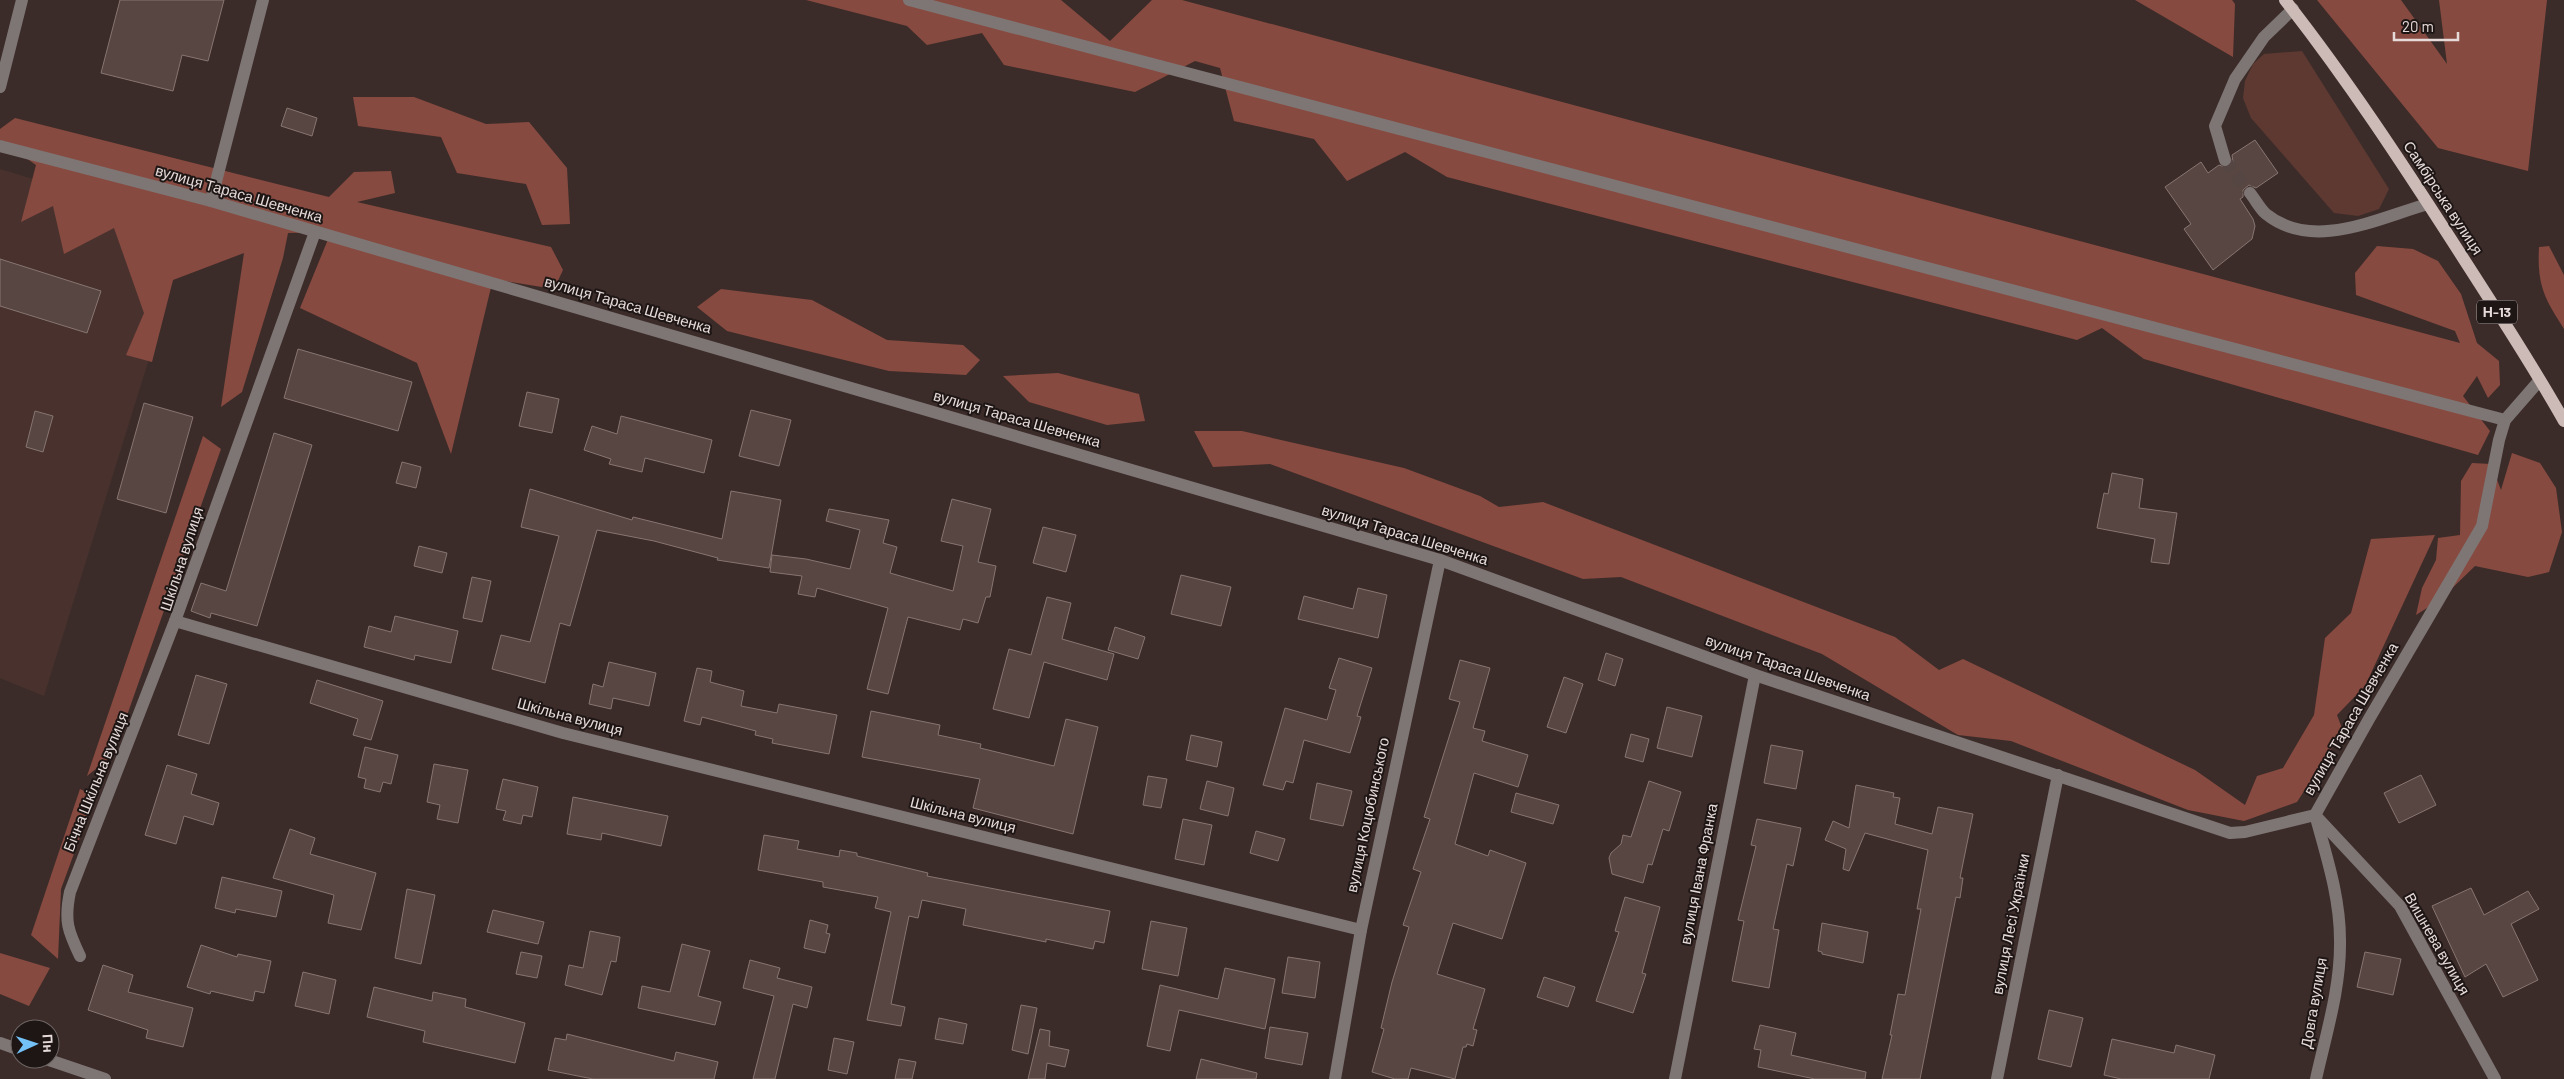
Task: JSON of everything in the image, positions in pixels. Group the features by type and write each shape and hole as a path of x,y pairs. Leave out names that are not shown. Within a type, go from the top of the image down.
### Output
{"main road":[{"name":"Самбірська вулиця","path":"2289,5 2362,104 2428,204 2520,347 2564,422"}],"street":[{"path":"0,87 22,0"},
{"path":"211,201 263,0"},
{"path":"909,0 2505,420"},
{"path":"2226,160 2215,126 2235,79 2289,5"},
{"name":"вулиця Тараса Шевченка","path":"0,146 211,201 1440,560 1755,675 2058,775 2214,830 2230,833 2246,832 2316,815 2368,719 2482,526 2499,440 2505,420 2539,381"},
{"path":"2250,193 2266,213 2291,229 2330,233 2428,204"},
{"name":"Шкільна вулиця","path":"315,232 176,621 563,733 1361,930"},
{"name":"вулиця Коцюбинського","path":"1335,1079 1361,930 1440,560"},
{"name":"Бічна Шкільна вулиця","path":"80,956 67,930 70,892 176,621"},
{"name":"вулиця Івана Франка","path":"1675,1079 1755,675"},
{"name":"вулиця Лесі Українки","path":"1997,1079 2058,775"},
{"name":"Довга вулиця","path":"2316,815 2336,888 2340,941 2335,994 2316,1079"},
{"name":"Вишнева вулиця","path":"2316,815 2400,906 2495,1079"},
{"path":"60,1064 105,1079"}],"shaded area":[{"path":"806,0 1061,0 1110,41 1152,0 1182,0 2460,343 2455,331 2356,295 2355,273 2377,246 2413,249 2438,261 2461,294 2477,343 2499,361 2500,385 2488,398 2477,376 2463,396 2490,431 2478,455 2144,359 2102,328 2077,340 1447,177 1405,152 1347,181 1314,139 1234,121 1220,68 1195,61 1135,92 1004,65 982,33 927,45 907,26"},
{"path":"2135,0 2232,0 2235,4 2233,57"},
{"path":"2317,0 2401,0 2447,64 2439,0 2547,0 2528,171 2438,148"},
{"path":"2302,51 2389,189 2379,209 2358,216 2334,213 2251,118 2243,98 2245,81 2253,64 2264,54"},
{"path":"353,97 414,97 486,124 529,122 567,168 570,224 542,225 526,184 457,173 441,137 358,126"},
{"path":"15,118 329,197 354,172 391,171 395,193 357,202 551,247 563,270 554,289 493,279 451,454 417,363 300,308 331,232 288,233 283,258 242,392 221,407 244,253 173,280 152,362 126,355 144,313 114,228 64,254 53,206 21,222 36,165 0,140 0,129"},
{"path":"0,169 190,227 44,696 0,678"},
{"path":"2549,246 2564,275 2564,329 2543,291 2539,271 2539,247"},
{"path":"721,289 812,300 887,340 963,345 980,360 966,375 889,371 727,331 697,307"},
{"path":"1058,373 1139,394 1145,421 1107,425 1029,402 1003,376"},
{"path":"1194,431 1242,431 1404,468 1480,496 1499,507 1543,502 1895,637 1939,670 1963,659 2195,770 2245,805 2257,776 2283,768 2314,715 2325,638 2351,613 2371,539 2435,535 2365,686 2337,715 2343,731 2297,802 2244,821 2188,810 2011,741 1958,735 1822,654 1621,577 1583,579 1270,464 1213,467"},
{"path":"203,436 221,449 113,755 87,776"},
{"path":"2512,453 2540,463 2556,488 2562,532 2549,572 2528,577 2475,566 2441,599 2416,615 2422,588 2436,560 2438,538 2460,535 2461,481 2472,463 2491,464 2501,490"},
{"path":"80,789 95,796 61,889 58,959 31,935"},
{"path":"0,953 50,968 29,1006 0,994"}],"building":[{"path":"120,0 224,0 208,61 182,55 173,91 101,73"},
{"path":"287,108 317,118 312,136 281,126"},
{"path":"2255,140 2278,173 2256,188 2249,185 2243,190 2243,197 2240,199 2253,219 2255,226 2252,239 2213,270 2184,229 2191,224 2165,187 2201,162 2208,173 2219,165 2228,168 2233,162 2232,155"},
{"path":"0,259 101,291 87,333 0,306"},
{"path":"298,349 412,382 398,431 284,398"},
{"path":"527,392 559,399 552,433 519,426"},
{"path":"144,403 193,417 166,513 117,499"},
{"path":"751,410 791,420 779,466 739,456"},
{"path":"35,411 53,416 43,452 26,447"},
{"path":"621,416 712,440 704,473 645,458 642,472 609,464 611,459 584,450 592,426 617,434"},
{"path":"274,433 312,445 257,626 211,613 210,618 191,611 201,583 226,591"},
{"path":"402,462 421,467 416,488 396,483"},
{"path":"2112,473 2143,479 2139,508 2177,513 2169,564 2151,562 2155,539 2097,528 2104,493 2108,494"},
{"path":"530,489 632,520 633,517 722,539 731,491 781,500 769,568 717,560 718,558 654,541 597,530 570,626 560,623 545,683 492,669 501,635 530,642 559,536 521,527"},
{"path":"952,499 991,509 978,562 996,566 990,597 986,597 978,623 963,619 960,630 908,617 888,694 867,689 888,608 817,588 815,597 798,594 802,576 770,572 772,555 806,559 850,569 860,530 826,521 829,509 889,520 883,543 897,547 890,573 953,591 963,546 941,541"},
{"path":"1043,527 1076,535 1066,572 1033,563"},
{"path":"419,546 447,553 442,573 414,566"},
{"path":"1181,575 1231,587 1221,626 1171,614"},
{"path":"472,577 491,581 482,622 463,618"},
{"path":"1358,588 1387,595 1378,638 1298,619 1304,596 1353,609"},
{"path":"1047,597 1071,603 1062,639 1114,654 1107,680 1044,662 1029,718 993,709 1009,649 1031,655"},
{"path":"395,616 458,631 451,663 415,655 414,660 364,647 369,626 391,632"},
{"path":"1115,627 1145,637 1138,659 1108,650"},
{"path":"1606,653 1623,659 1615,686 1598,680"},
{"path":"1339,658 1372,668 1357,716 1361,717 1350,753 1304,740 1293,783 1286,781 1283,790 1263,785 1285,708 1327,720 1336,690 1329,688"},
{"path":"1460,660 1490,668 1473,728 1485,731 1482,741 1528,755 1518,787 1474,773 1455,844 1488,856 1490,850 1526,863 1502,939 1453,923 1437,974 1485,989 1473,1029 1477,1030 1473,1046 1467,1044 1466,1047 1463,1047 1455,1079 1411,1068 1408,1079 1395,1079 1372,1072 1384,1029 1381,1028 1392,982 1409,927 1403,925 1421,872 1413,869 1430,819 1424,817 1460,702 1449,699"},
{"path":"609,662 656,673 649,706 613,698 611,709 589,704 593,684 603,687"},
{"path":"697,668 712,671 710,682 744,691 741,706 777,713 779,704 837,715 829,754 772,743 773,739 755,735 756,731 702,717 700,725 684,721"},
{"path":"196,675 227,684 209,744 178,735"},
{"path":"1564,677 1583,684 1566,733 1547,727"},
{"path":"317,680 383,701 371,740 353,735 358,719 310,703"},
{"path":"1667,707 1702,716 1692,757 1657,748"},
{"path":"871,711 940,725 938,735 981,744 980,748 1054,766 1066,719 1098,727 1073,834 973,808 980,779 862,757"},
{"path":"1631,734 1649,739 1643,762 1625,757"},
{"path":"1191,735 1222,742 1217,767 1186,760"},
{"path":"1771,745 1803,751 1796,789 1764,783"},
{"path":"365,747 398,755 391,784 383,782 380,792 364,788 366,779 358,777"},
{"path":"434,764 468,770 458,823 437,819 440,805 427,802"},
{"path":"167,765 197,774 191,794 219,803 213,825 184,816 176,844 145,835"},
{"path":"2421,775 2436,805 2399,823 2384,793"},
{"path":"1148,776 1167,779 1161,808 1143,805"},
{"path":"503,779 538,787 532,817 523,815 521,824 503,820 506,811 496,809"},
{"path":"1207,781 1234,788 1228,816 1200,809"},
{"path":"1649,781 1681,792 1669,831 1663,829 1652,865 1648,864 1643,883 1612,874 1609,858 1611,853 1621,844 1623,835 1631,837"},
{"path":"1317,783 1352,791 1343,826 1310,819"},
{"path":"1856,785 1894,793 1893,797 1900,798 1895,824 1932,834 1938,807 1973,814 1960,878 1963,878 1960,898 1956,897 1920,1079 1882,1079 1892,1035 1890,1035 1898,994 1905,995 1921,909 1917,909 1928,850 1865,833 1849,871 1843,869 1846,849 1825,840 1833,821 1849,828"},
{"path":"1516,793 1559,805 1553,824 1511,812"},
{"path":"573,797 668,816 661,846 602,833 601,840 567,834"},
{"path":"1183,819 1212,825 1204,865 1175,859"},
{"path":"1757,819 1801,828 1793,866 1787,864 1773,929 1779,930 1769,988 1732,981 1744,921 1738,920 1756,846 1751,845"},
{"path":"290,829 315,838 310,854 376,873 361,930 328,923 334,895 273,878"},
{"path":"1256,831 1285,839 1278,861 1250,853"},
{"path":"764,835 799,841 797,849 839,857 840,850 857,853 857,856 928,873 927,876 1110,911 1104,943 1095,941 1093,949 1046,939 1046,942 963,925 966,909 922,900 918,918 909,916 891,1004 905,1007 901,1026 867,1020 891,912 875,908 878,897 823,887 823,882 758,870"},
{"path":"222,877 282,891 276,917 236,909 235,913 215,908"},
{"path":"2471,888 2484,915 2528,891 2539,909 2511,924 2538,980 2503,997 2486,964 2465,977 2432,906"},
{"path":"407,889 435,895 421,964 395,958"},
{"path":"1625,897 1660,907 1642,973 1646,974 1633,1013 1596,1001 1619,932 1615,931"},
{"path":"493,910 544,922 538,944 487,932"},
{"path":"810,920 828,925 826,933 830,934 825,953 804,948"},
{"path":"1151,921 1187,928 1178,976 1142,969"},
{"path":"1822,923 1868,932 1863,963 1822,954 1822,952 1818,951"},
{"path":"590,931 620,937 616,962 611,961 602,995 565,985 569,965 583,968"},
{"path":"682,944 710,951 698,996 721,1002 715,1025 638,1008 642,986 670,992"},
{"path":"201,945 237,957 238,954 271,961 264,993 255,991 253,1001 211,991 210,994 187,987"},
{"path":"521,952 542,956 537,978 516,974"},
{"path":"2365,952 2401,959 2393,995 2357,987"},
{"path":"1288,957 1320,962 1315,998 1282,993"},
{"path":"750,960 780,968 777,978 812,987 807,1008 793,1004 775,1079 753,1079 774,996 743,988"},
{"path":"103,965 133,975 128,992 193,1008 183,1047 146,1038 148,1030 88,1010"},
{"path":"1225,968 1275,979 1265,1029 1179,1010 1170,1051 1147,1046 1160,985 1218,999"},
{"path":"303,972 336,980 329,1014 295,1006"},
{"path":"1544,977 1575,987 1568,1007 1537,997"},
{"path":"374,987 432,1001 433,992 466,999 465,1007 525,1023 515,1063 423,1042 425,1031 367,1017"},
{"path":"1021,1005 1037,1008 1028,1054 1012,1050"},
{"path":"2049,1010 2083,1018 2071,1067 2038,1059"},
{"path":"939,1018 967,1024 963,1044 935,1039"},
{"path":"1760,1025 1796,1033 1791,1055 1866,1072 1865,1079 1815,1079 1758,1067 1761,1050 1754,1049"},
{"path":"1270,1027 1308,1033 1302,1065 1265,1058"},
{"path":"1040,1029 1050,1031 1049,1046 1069,1050 1065,1067 1047,1063 1045,1079 1028,1079"},
{"path":"567,1034 674,1061 676,1052 718,1062 714,1079 593,1079 548,1070 555,1038 566,1040"},
{"path":"834,1038 854,1042 847,1074 828,1070"},
{"path":"2112,1039 2174,1053 2176,1045 2215,1055 2209,1079 2121,1079 2104,1075"},
{"path":"899,1059 916,1062 912,1079 895,1079"},
{"path":"1201,1059 1257,1073 1256,1079 1196,1079"}],"tunnel":[{"path":"2225,160 2250,193"}]}
